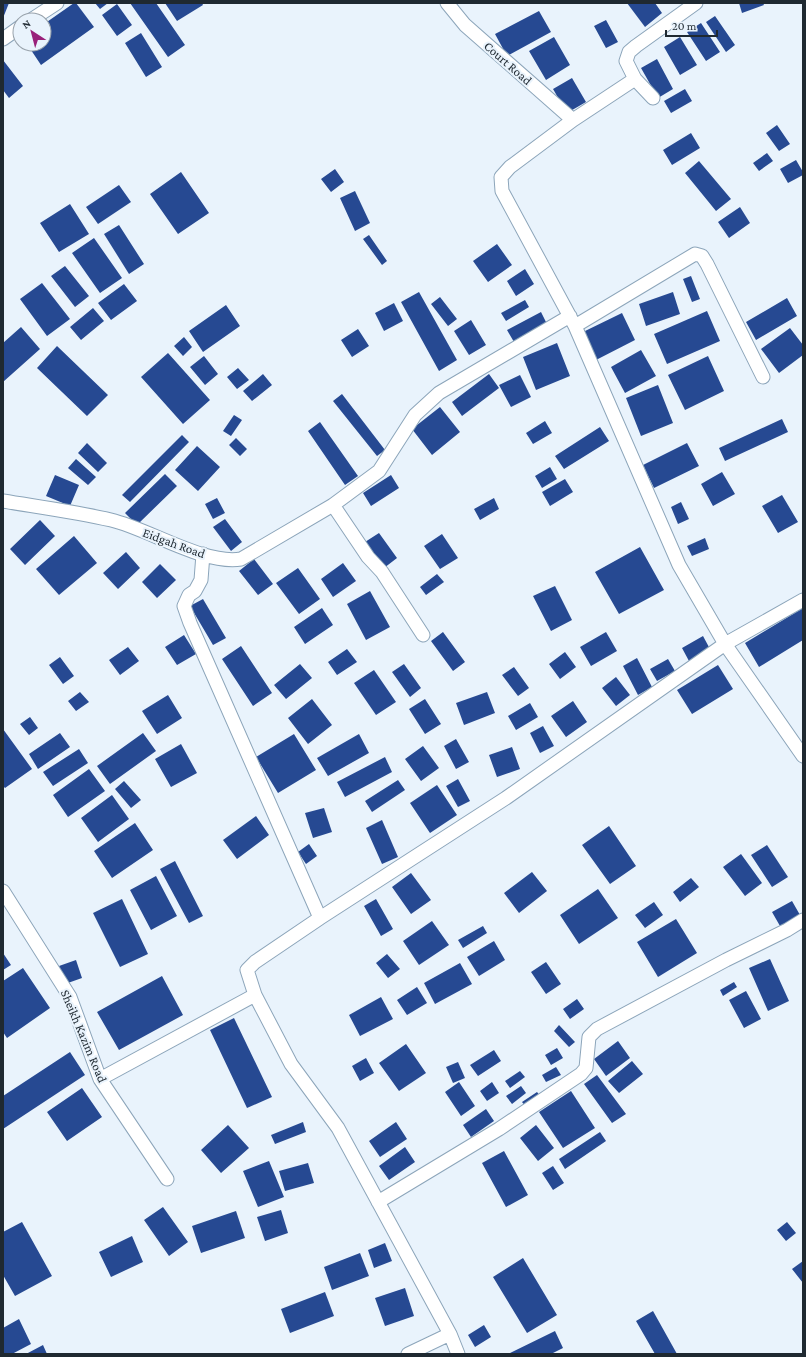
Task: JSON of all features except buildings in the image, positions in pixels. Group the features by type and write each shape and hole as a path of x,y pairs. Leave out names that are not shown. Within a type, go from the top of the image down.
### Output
{"street":[{"path":"43,12 57,3"},
{"name":"Court Road","path":"447,3 465,24 572,120"},
{"path":"652,98 635,79 626,61 629,52 696,3"},
{"path":"3,39 12,33"},
{"path":"635,79 572,120 510,167 501,177 502,191 572,321 679,565 725,644 803,756"},
{"name":"Eidgah Road","path":"3,501 112,520 203,554 231,560 241,559 333,505 379,471 415,415 439,393 695,254 702,256 707,264 763,377"},
{"path":"333,505 368,557 382,572 423,635"},
{"path":"203,554 201,580 195,591 189,595 184,606 241,740 320,918"},
{"path":"458,1354 450,1334 338,1128 291,1064 255,995 247,970 250,965 320,918 506,798 725,644 803,600"},
{"name":"Sheikh Kazim Road","path":"3,891 70,997 100,1079 167,1179"},
{"path":"378,1202 499,1129 581,1074 586,1068 589,1037 597,1029 726,960 788,930 803,920"},
{"path":"100,1079 255,995"},
{"path":"408,1354 450,1334"}]}
